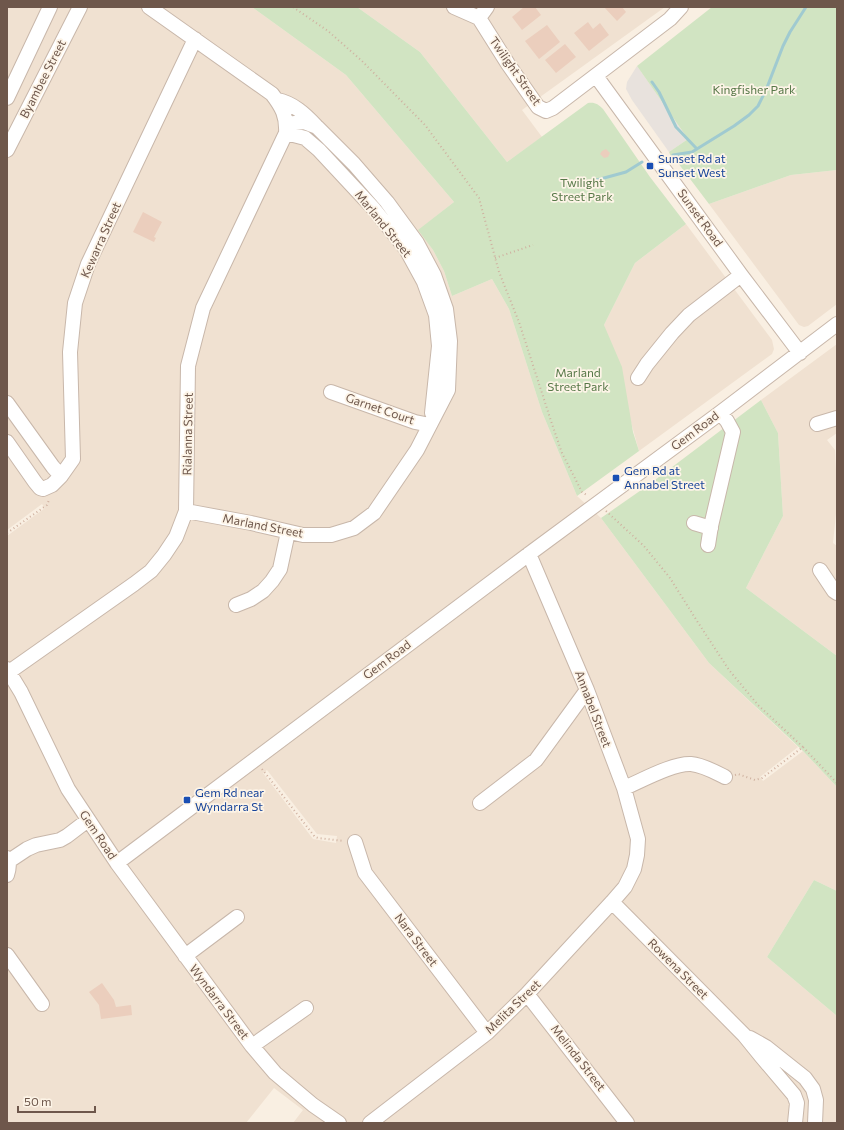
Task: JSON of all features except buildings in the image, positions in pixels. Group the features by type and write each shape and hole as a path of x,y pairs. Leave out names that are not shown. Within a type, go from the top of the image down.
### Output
{"street":[{"name":"Byambee Street","path":"7,98 50,7"},
{"name":"Byambee Street","path":"7,150 10,136 80,7"},
{"name":"Marland Street","path":"149,7 272,94 282,109 286,128 305,138 319,150 369,204 406,249 424,282 436,315 439,346 430,425"},
{"name":"Twilight Street","path":"454,7 481,11 508,64 538,107 546,111 554,108 596,76"},
{"path":"596,76 670,19 681,7"},
{"name":"Kewarra Street","path":"61,476 73,459 70,352 75,303 88,264 196,39"},
{"name":"Sunset Road","path":"596,76 800,353"},
{"name":"Marland Street","path":"186,511 251,523 303,535 331,535 354,528 374,513 417,450 448,390 450,341 446,309 434,275 417,243 387,202 354,164 309,118 293,105 277,100"},
{"path":"286,128 304,122 317,127"},
{"name":"Rialanna Street","path":"8,670 134,584 151,570 164,556 176,537 186,511 188,366 203,308 286,128"},
{"path":"638,378 647,364 672,333 689,316 742,275"},
{"name":"Gem Road","path":"8,670 21,692 68,789 117,863 837,324"},
{"name":"Garnet Court","path":"331,392 415,422 430,425"},
{"path":"7,403 61,476 52,485 43,489 40,488 34,482 7,442"},
{"path":"708,545 733,432 727,421 720,413"},
{"path":"817,424 837,418"},
{"path":"694,524 711,528"},
{"path":"236,605 251,599 263,591 272,581 280,569 288,532"},
{"name":"Annabel Street","path":"529,554 587,690 624,788 638,839 634,869"},
{"path":"820,570 834,591 837,593"},
{"path":"480,803 536,760 587,690"},
{"path":"624,788 676,765 691,764 709,769 725,777"},
{"path":"8,864 27,849 36,845 60,840 88,820"},
{"name":"Nara Street","path":"355,842 365,873 487,1033"},
{"name":"Wyndarra Street","path":"117,863 252,1046 275,1073 313,1105 339,1123"},
{"name":"Melita Street","path":"370,1123 487,1033 528,994 625,887 634,869"},
{"name":"Rowena Street","path":"612,902 744,1035 794,1095 797,1103 795,1123"},
{"path":"185,956 237,916"},
{"path":"7,955 42,1004"},
{"name":"Melinda Street","path":"528,994 627,1123"},
{"path":"252,1046 306,1008"},
{"name":"Rowena Street","path":"744,1035 766,1047 805,1078 813,1089 816,1100 814,1123"}],"path":[{"path":"293,7 328,31 362,60 425,125 479,198 499,272 519,322 549,417 562,453 582,492 597,503 644,546 670,578 696,621 729,670 758,705 803,747 837,783"},
{"path":"495,258 533,245"},
{"path":"7,533 46,505 50,499"},
{"path":"725,777 738,774 756,780 762,778 803,747"},
{"path":"255,759 315,837 355,842"}],"shaded area":[{"path":"7,7 252,7 346,75 454,202 419,230 433,250 444,271 452,296 492,279 509,309 542,412 577,496 601,518 709,663 798,747 760,777 763,781 803,751 837,787 837,891 814,880 767,957 837,1016 837,1123 293,1123 303,1110 274,1088 246,1123 7,1123 7,536 45,508 42,504 7,530","holes":["267,770 317,834 337,836 336,843 313,839 263,773"]},
{"path":"357,7 665,7 522,110 542,137 507,162 420,52"},
{"path":"637,66 688,139 669,152 632,100 626,89 627,82"},
{"path":"837,170 837,304 808,326 804,327 799,325 709,204 791,175"},
{"path":"686,224 772,340 774,349 772,354 639,451 604,325 635,263"},
{"path":"837,344 837,433 827,440 835,450 837,489 833,543 837,546 837,656 746,588 783,516 778,433 761,400"}],"green space":[{"path":"252,7 357,7 420,52 507,162 588,103 596,104 603,109 650,177 686,224 635,263 604,325 622,367 633,432 639,451 577,496 542,412 509,309 492,279 452,296 444,271 433,250 418,230 454,202 346,75"},
{"name":"Kingfisher Park","path":"712,7 837,7 837,170 791,175 709,204 678,163 672,159 669,152 688,139 637,66"},
{"path":"761,400 778,433 783,516 746,588 837,656 837,787 803,751 709,663 601,518 647,486"},
{"path":"814,880 837,891 837,1016 767,957"}],"waterway":[{"path":"673,155 692,152 734,126 758,106 766,90 783,46 806,7"},
{"path":"652,82 659,92 676,127 697,149"},
{"path":"593,181 626,172 642,162"}],"place":[{"name":"Sunset Rd at Sunset West","path":"650,166"},
{"name":"Gem Rd at Annabel Street","path":"616,478"},
{"name":"Gem Rd near Wyndarra St","path":"187,800"}],"park label":[{"name":"Twilight Street Park","path":"582,190"},
{"name":"Marland Street Park","path":"578,380"}]}
